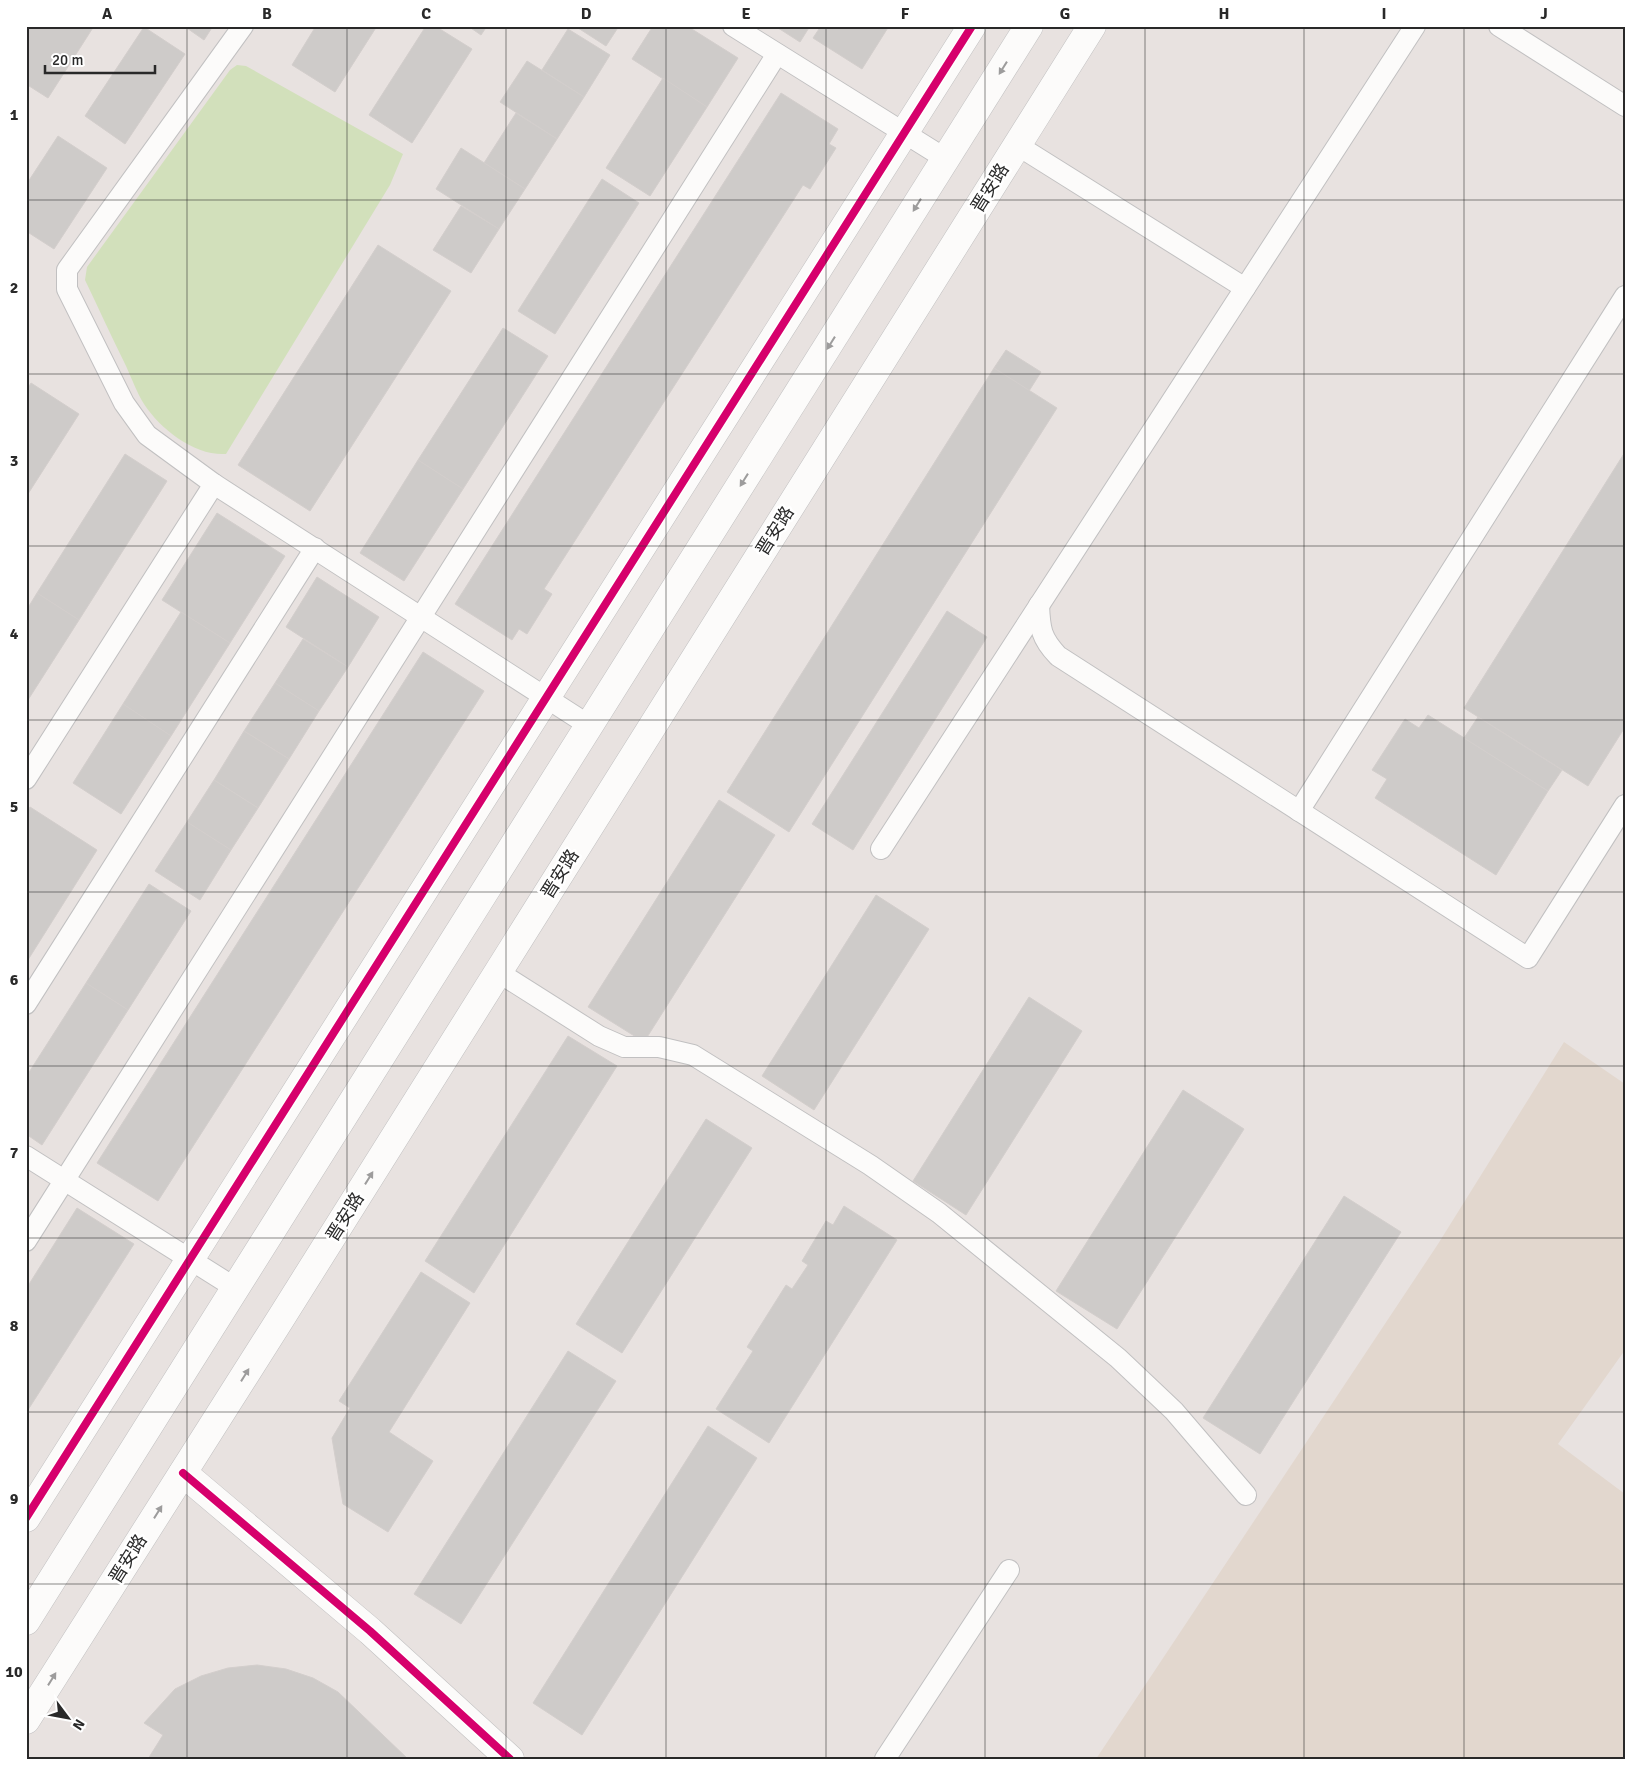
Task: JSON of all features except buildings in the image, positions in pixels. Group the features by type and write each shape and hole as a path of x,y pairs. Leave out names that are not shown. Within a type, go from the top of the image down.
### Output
{"main road":[{"path":"26,1518 972,26"},
{"path":"26,1621 237,1289 1029,26"},
{"name":"晋安路","path":"26,1720 1092,26"},
{"path":"183,1473 370,1631 510,1759"}],"lane":[{"path":"243,26 67,270 67,290 124,403 147,435 214,484 590,726"},
{"path":"733,26 946,159"},
{"path":"881,849 1414,26"},
{"path":"1499,26 1625,106"},
{"path":"26,1241 777,54"},
{"path":"1017,145 1245,288"},
{"path":"1299,811 1625,296"},
{"path":"26,779 214,484"},
{"path":"26,1004 315,548"},
{"path":"1039,605 1040,628 1046,643 1058,656 1528,958 1625,805"},
{"path":"498,972 599,1036 624,1047 659,1047 693,1055 870,1165 939,1213 1118,1358 1174,1412 1246,1495"},
{"path":"26,1156 237,1289"},
{"path":"885,1759 1009,1570"}],"shaded area":[{"path":"1564,1042 1625,1084 1625,1350 1558,1444 1625,1494 1625,1759 1096,1759 1438,1244"}],"green space":[{"path":"237,65 246,66 403,154 390,185 226,454 203,451 191,446 169,432 151,414 139,395 85,280 87,267 230,70"}],"cycle path":[{"path":"26,1518 972,26"},
{"path":"183,1473 370,1631 510,1759"}]}
